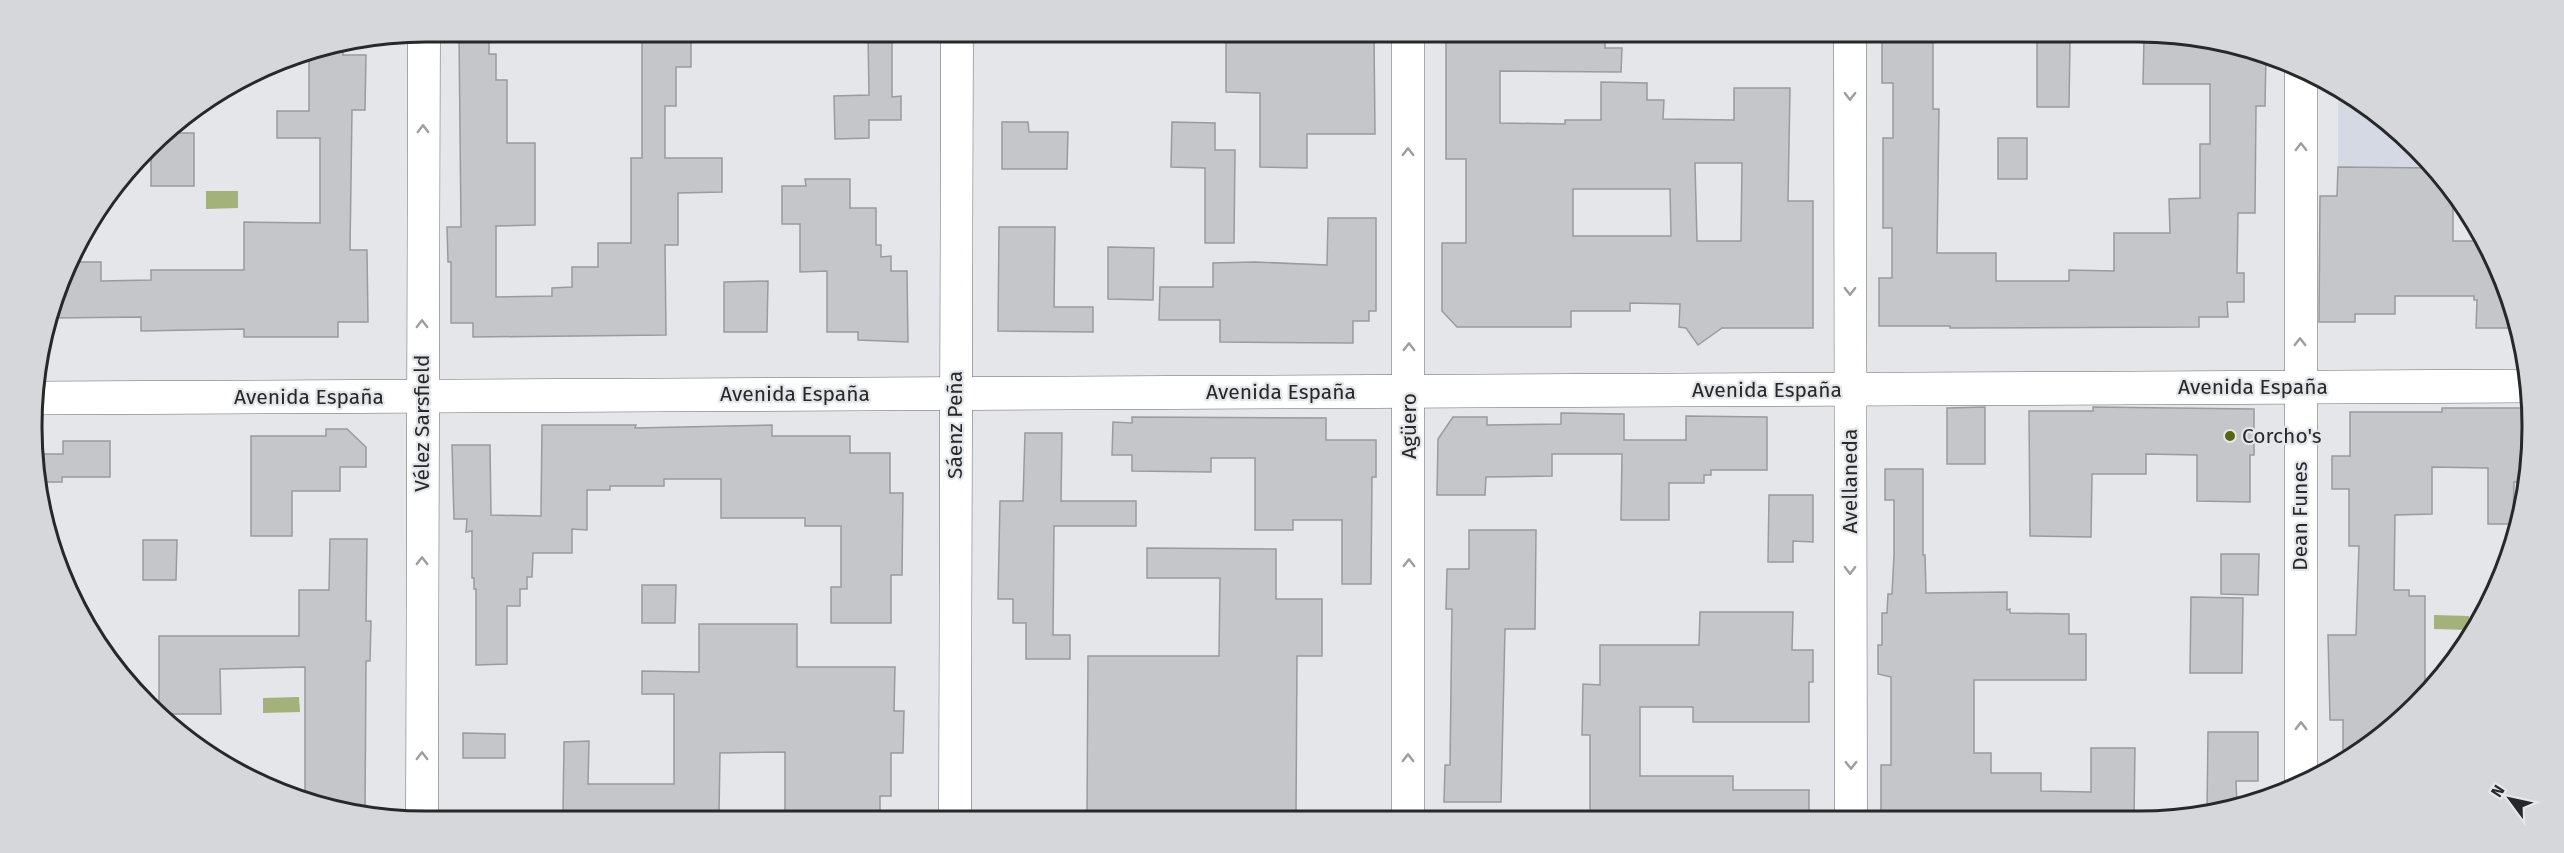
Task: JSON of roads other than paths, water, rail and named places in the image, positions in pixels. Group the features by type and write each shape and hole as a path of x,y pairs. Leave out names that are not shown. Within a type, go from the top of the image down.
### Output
{"main road":[{"name":"Avenida España","path":"43,398 2520,386"}],"street":[{"name":"Vélez Sarsfield","path":"422,811 424,42"},
{"name":"Sáenz Peña","path":"955,811 957,42"},
{"name":"Agüero","path":"1408,42 1408,811"},
{"name":"Avellaneda","path":"1850,42 1851,811"},
{"name":"Dean Funes","path":"2301,79 2301,774"}],"place":[{"name":"Corcho's","path":"2230,436"}]}
